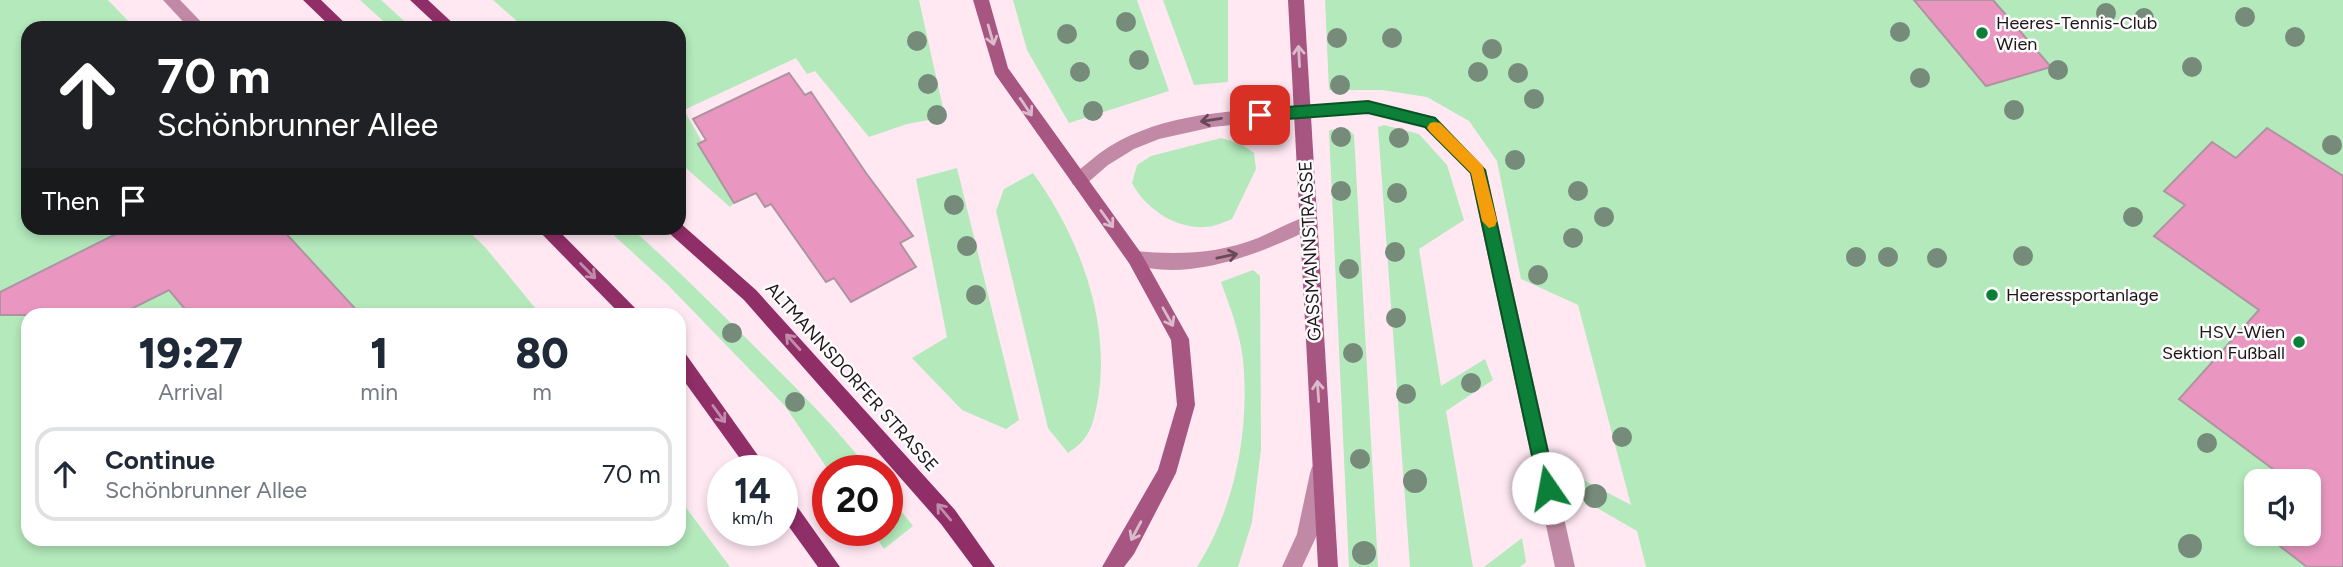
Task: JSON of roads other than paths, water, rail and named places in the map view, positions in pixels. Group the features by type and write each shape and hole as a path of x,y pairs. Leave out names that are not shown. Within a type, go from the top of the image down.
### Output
{"main road":[{"path":"311,0 334,21"},
{"path":"418,0 442,21"},
{"path":"552,235 626,308"},
{"name":"ALTMANNSDORFER STRASSE","path":"683,235 750,295 948,517 985,567"},
{"path":"686,369 748,455"},
{"path":"798,523 830,567"}],"street":[{"path":"171,0 192,21"},
{"path":"981,0 1001,69 1135,257 1180,339 1186,405 1167,473 1127,547 1112,567"},
{"name":"GASSMANNSTRASSE","path":"1296,0 1328,567"},
{"path":"1079,180 1091,168 1142,137 1177,125 1217,118 1368,107 1429,122 1478,170 1565,567"},
{"path":"1135,257 1188,262 1231,256 1265,244 1307,223"},
{"name":"GASSMANNSTRASSE","path":"1292,567 1307,535 1322,460"}],"place":[{"name":"Heeres-Tennis-Club Wien","path":"1982,33"},
{"name":"Heeressportanlage","path":"1992,295"},
{"name":"HSV-Wien Sektion Fußball","path":"2299,342"}]}
